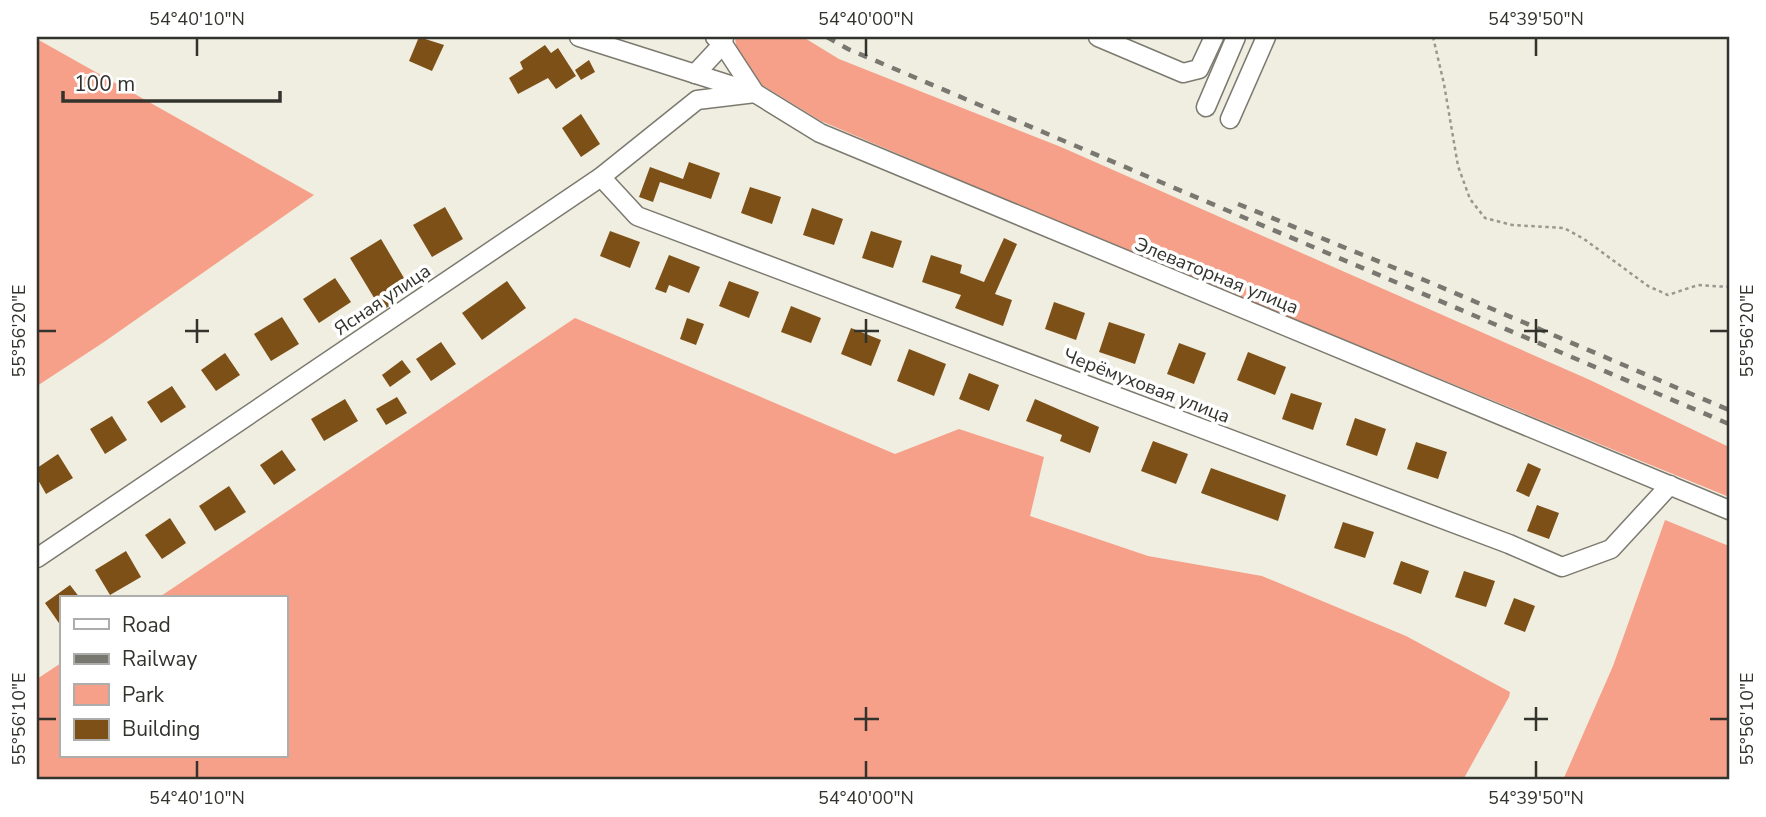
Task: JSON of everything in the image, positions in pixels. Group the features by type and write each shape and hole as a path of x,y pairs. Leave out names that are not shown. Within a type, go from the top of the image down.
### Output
{"street":[{"path":"579,37 755,93"},
{"path":"1098,37 1183,73 1199,69 1214,37"},
{"path":"1206,107 1236,37"},
{"path":"1230,119 1266,37"},
{"path":"695,74 721,39"},
{"name":"Элеваторная улица","path":"721,39 755,93 820,133 1729,510"},
{"name":"Ясная улица","path":"37,558 601,177 698,100 755,93"},
{"name":"Черёмуховая улица","path":"601,177 637,216 1510,544 1562,567 1611,549 1670,485"}],"path":[{"path":"1433,37 1458,166 1470,198 1485,218 1512,226 1564,228 1584,239 1648,286 1668,295 1698,285 1729,286"}],"green space":[{"path":"735,37 803,37 839,59 1061,147 1590,380 1729,447 1729,497 1086,234 821,121 762,85 736,46"},
{"path":"37,39 314,195 37,386"},
{"path":"575,318 895,454 959,429 1044,457 1030,516 1148,556 1262,576 1406,636 1510,692 1463,780 37,780 37,679 60,664 60,758 287,758 287,596 161,596"},
{"path":"1665,520 1729,546 1729,780 1563,780 1613,666"}],"building":[{"path":"419,37 444,45 432,71 409,61"},
{"path":"545,45 551,53 558,48 576,76 556,89 548,78 518,94 509,78 523,69 520,62"},
{"path":"589,60 595,72 581,80 575,70"},
{"path":"581,114 600,144 581,157 562,128"},
{"path":"689,162 720,173 711,199 660,182 653,202 639,197 650,167 683,179"},
{"path":"750,187 781,197 772,224 741,213"},
{"path":"445,207 463,239 432,257 413,225"},
{"path":"812,208 843,219 834,245 803,235"},
{"path":"610,231 640,242 630,268 600,256"},
{"path":"871,231 902,241 893,268 862,258"},
{"path":"1004,238 1017,244 995,294 1012,300 1003,326 955,308 961,295 922,282 931,255 962,265 960,273 984,282"},
{"path":"381,239 404,278 387,289 395,302 382,311 350,258"},
{"path":"669,255 700,267 689,293 669,285 666,293 655,289"},
{"path":"335,278 351,302 319,323 303,299"},
{"path":"507,281 526,308 482,340 462,313"},
{"path":"729,281 759,292 749,318 719,306"},
{"path":"1054,302 1085,313 1076,340 1045,329"},
{"path":"791,306 821,318 811,343 781,332"},
{"path":"282,317 299,344 271,361 254,334"},
{"path":"687,318 704,324 696,345 680,339"},
{"path":"1109,322 1145,334 1135,364 1099,352"},
{"path":"851,328 881,340 871,366 841,354"},
{"path":"441,342 456,364 431,381 416,359"},
{"path":"1179,343 1206,353 1194,384 1167,374"},
{"path":"909,349 946,364 934,396 897,381"},
{"path":"1248,352 1286,367 1275,395 1237,380"},
{"path":"225,353 240,375 216,391 201,370"},
{"path":"402,360 411,372 390,387 382,375"},
{"path":"969,373 999,385 989,411 959,399"},
{"path":"172,386 186,407 161,423 147,402"},
{"path":"1291,393 1322,403 1313,430 1282,419"},
{"path":"397,397 407,413 386,425 376,409"},
{"path":"345,399 358,421 324,441 311,419"},
{"path":"1035,399 1099,427 1090,453 1060,441 1062,435 1026,421"},
{"path":"112,416 127,440 105,454 90,429"},
{"path":"1355,418 1386,429 1377,456 1346,445"},
{"path":"1153,441 1188,454 1176,484 1141,471"},
{"path":"1416,442 1447,452 1438,479 1407,469"},
{"path":"282,450 296,470 274,485 260,465"},
{"path":"58,454 73,478 46,494 37,478 37,468"},
{"path":"1528,463 1541,469 1529,497 1516,491"},
{"path":"1211,468 1286,495 1278,521 1201,493"},
{"path":"229,486 246,512 215,531 199,506"},
{"path":"1537,505 1559,513 1549,539 1527,531"},
{"path":"170,518 186,543 162,559 145,535"},
{"path":"1343,522 1374,532 1365,558 1334,548"},
{"path":"126,551 141,577 110,595 95,570"},
{"path":"1401,561 1429,571 1421,594 1393,584"},
{"path":"1464,571 1495,581 1486,607 1455,597"},
{"path":"70,585 78,596 60,596 60,625 45,603"},
{"path":"1514,598 1535,606 1525,632 1504,624"}],"railway":[{"path":"827,37 848,49 1729,424"},
{"path":"1238,204 1729,410"}]}
